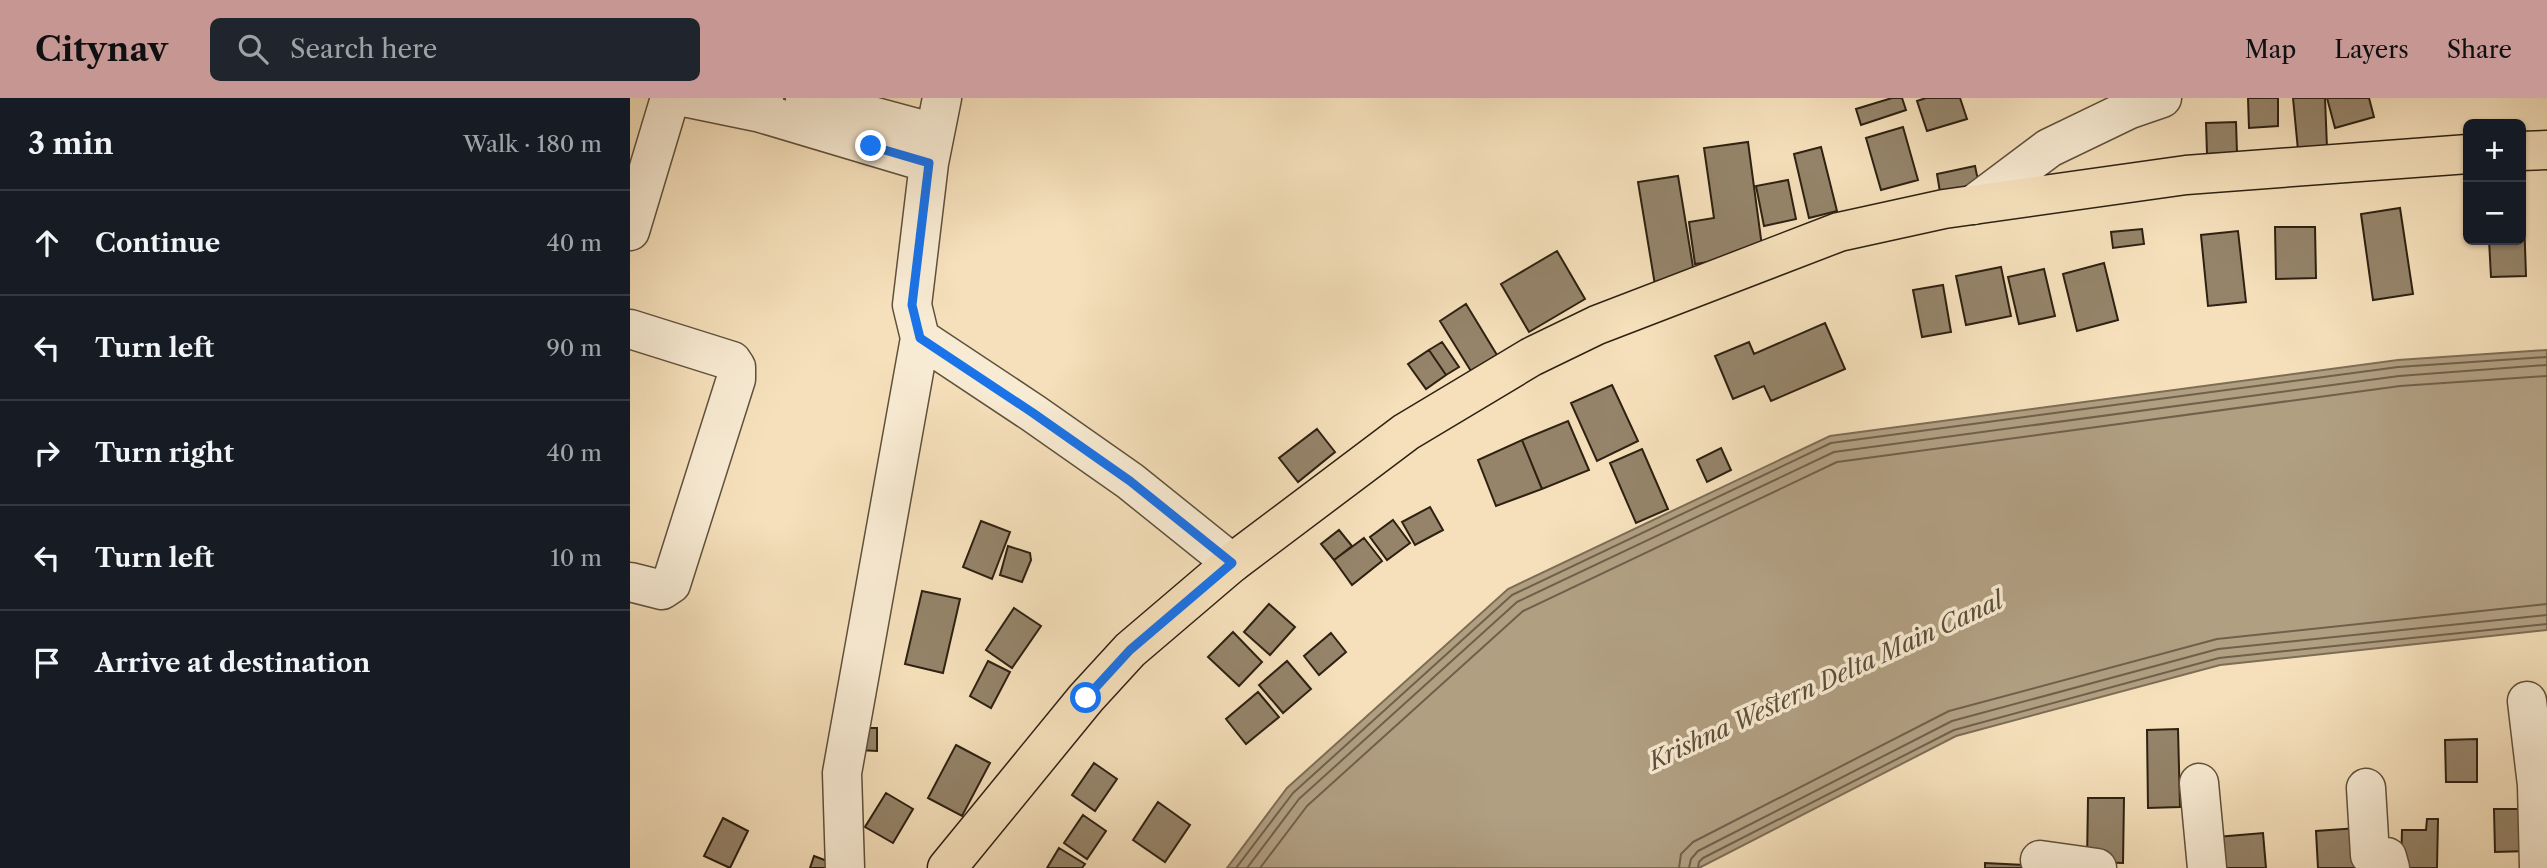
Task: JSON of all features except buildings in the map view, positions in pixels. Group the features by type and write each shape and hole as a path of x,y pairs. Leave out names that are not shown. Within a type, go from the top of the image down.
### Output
{"main road":[{"path":"2526,151 2547,150"},
{"path":"947,868 1086,698 1130,650 1232,563 1406,432 1531,357 1609,320 1839,232 1944,209 2186,175 2463,155"}],"street":[{"path":"630,231 670,98"},
{"path":"688,98 935,131"},
{"path":"805,98 935,131"},
{"path":"1973,205 2049,148 2130,109 2162,98"},
{"path":"845,868 842,773 920,338 912,305 935,131"},
{"path":"630,329 732,361 736,367 736,379 671,584 662,590 630,582"},
{"path":"920,338 1130,481 1232,563"},
{"path":"2527,701 2537,785 2539,868"},
{"path":"2199,783 2207,868"},
{"path":"2366,788 2370,855 2387,857 2390,868"},
{"path":"2040,860 2097,868"}],"water":[{"name":"Krishna Western Delta Main Canal","path":"2547,350 2547,630 2220,665 1956,736 1699,868 1227,868 1287,788 1508,589 1830,436 2398,360"}],"route":[{"path":"871,146 929,163 912,305 920,338 1130,481 1232,563 1130,650 1086,698"}]}
